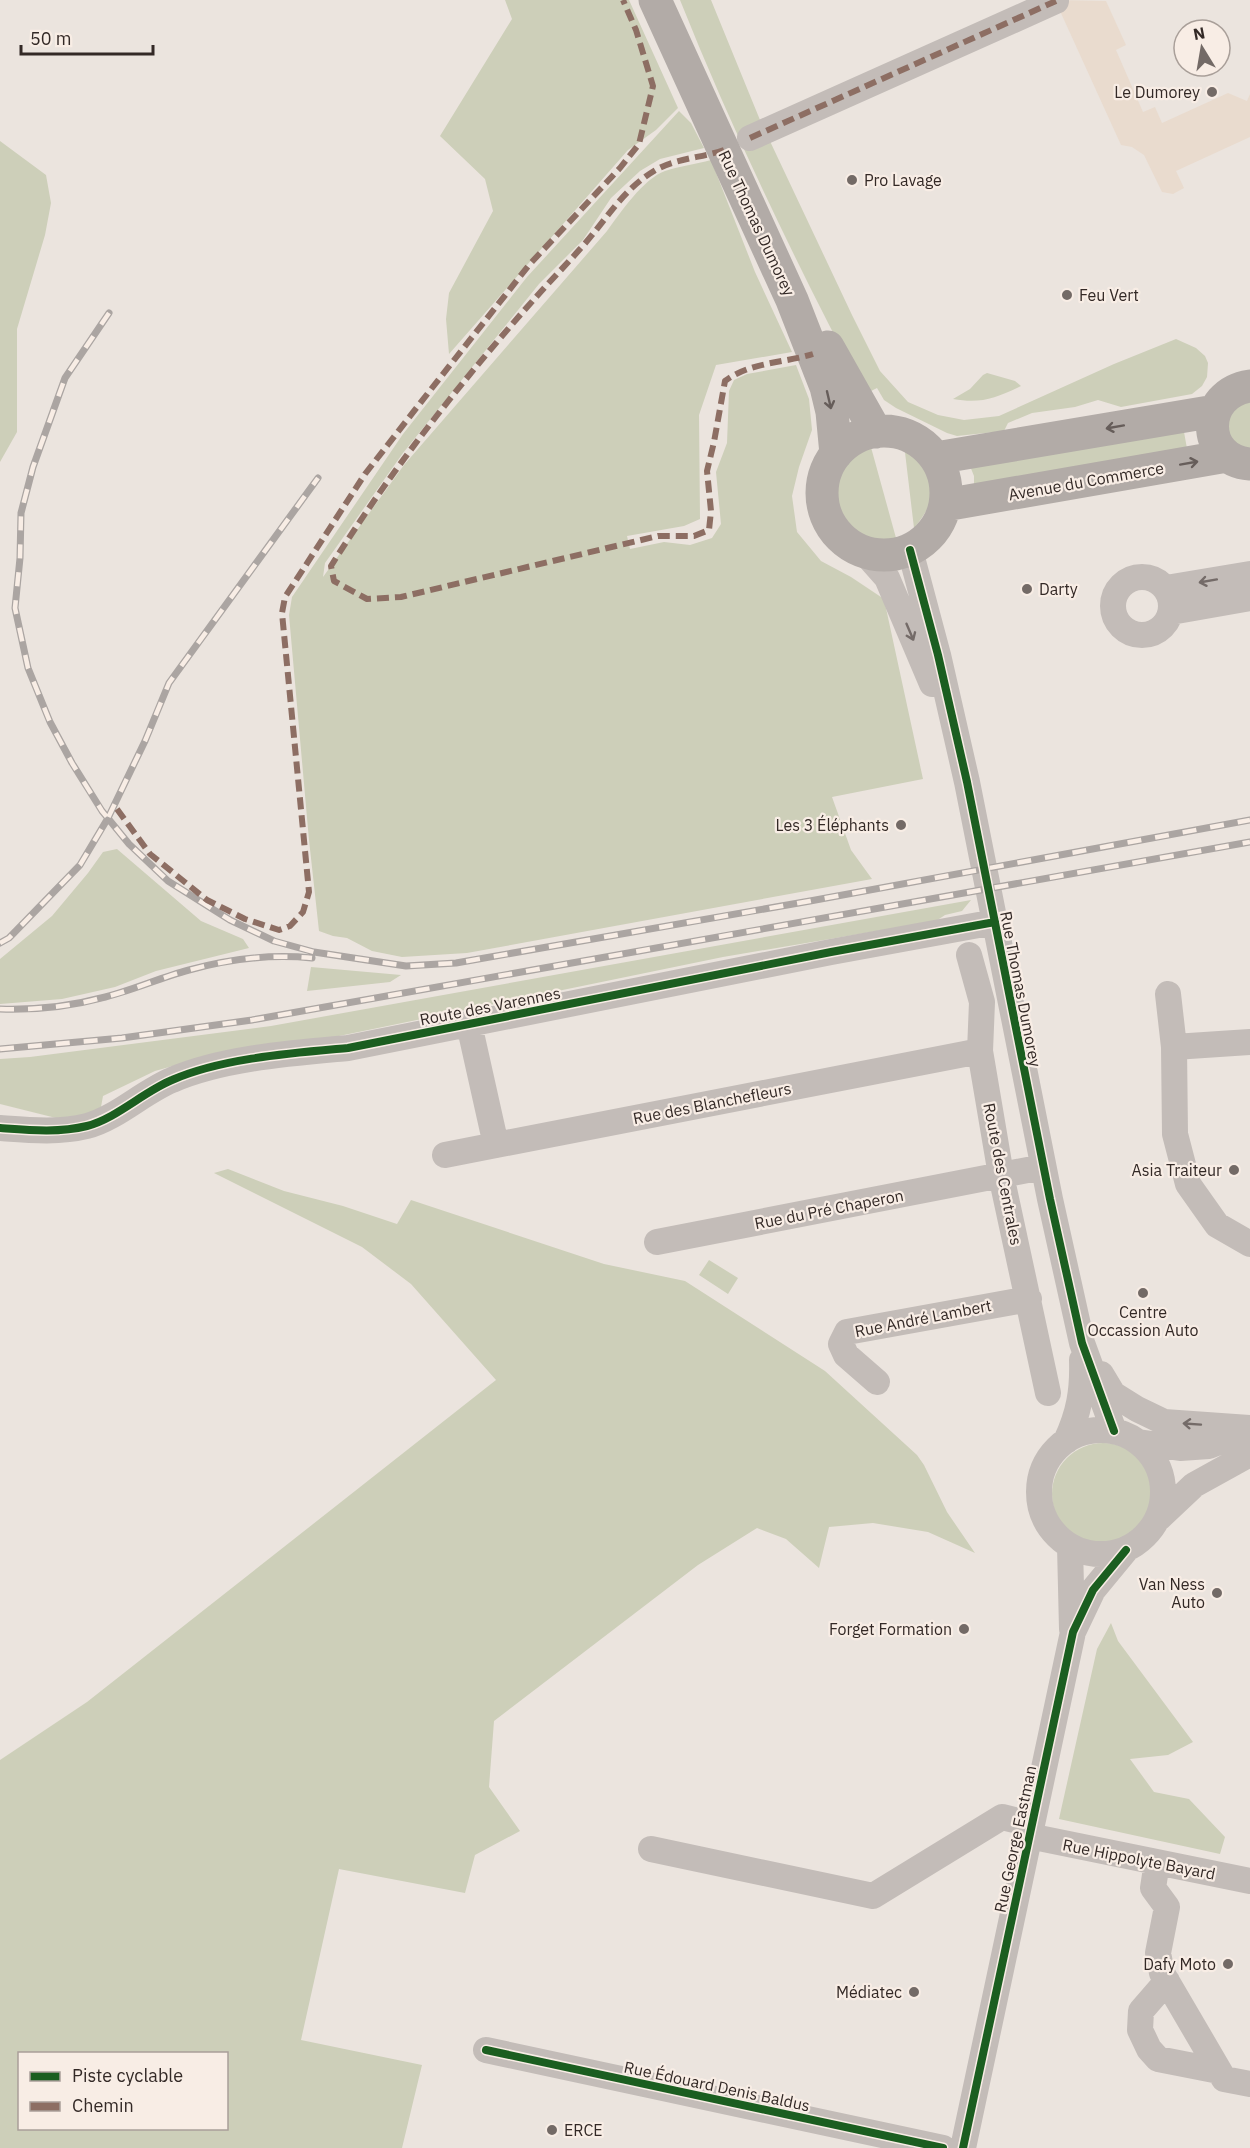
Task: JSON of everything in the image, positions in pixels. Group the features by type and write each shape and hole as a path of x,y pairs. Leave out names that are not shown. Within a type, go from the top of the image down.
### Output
{"main road":[{"name":"Rue Thomas Dumorey","path":"655,0 792,300 826,387 832,412 836,454"},
{"name":"Rue Thomas Dumorey","path":"673,0 699,66 797,282 833,356 876,432"},
{"path":"1244,466 1219,447 1212,423 1215,411 1223,398 1231,392 1250,386"},
{"path":"936,458 1215,411"},
{"path":"876,432 893,432 909,436 924,445 936,458 943,473 946,489 945,506 938,524 926,539 910,550 887,555 864,552 846,543 833,528 824,510 822,491 826,471 836,454 854,439 876,432"},
{"name":"Avenue du Commerce","path":"945,506 1244,466"}],"street":[{"path":"750,138 1056,1"},
{"name":"Rue Thomas Dumorey","path":"910,550 960,750 1043,1167 1082,1343 1114,1431"},
{"name":"Rue Thomas Dumorey","path":"864,552 887,578 960,750"},
{"path":"1250,574 1168,600 1250,598"},
{"name":"Route des Varennes","path":"0,1128 60,1130 88,1126 172,1079 218,1066 269,1057 348,1048 831,952 995,922"},
{"name":"Route des Centrales","path":"969,954 982,1002 980,1051 1000,1175 1048,1393"},
{"path":"1168,994 1174,1047 1175,1134 1188,1184 1217,1225 1250,1244"},
{"path":"469,1024 496,1145"},
{"path":"1174,1047 1250,1042"},
{"name":"Rue des Blanchefleurs","path":"445,1155 980,1051"},
{"name":"Rue du Pré Chaperon","path":"657,1242 1043,1167"},
{"name":"Rue André Lambert","path":"877,1382 846,1355 841,1344 847,1332 1029,1299"},
{"path":"1082,1343 1113,1395 1137,1409 1164,1422 1250,1429"},
{"name":"Rue Thomas Dumorey","path":"1066,1441 1076,1419 1080,1402 1083,1381 1082,1343"},
{"path":"1250,1429 1209,1446 1180,1448 1138,1442 1114,1431 1089,1431 1066,1441 1051,1456 1046,1465 1042,1474 1039,1495 1043,1515 1054,1533 1070,1546 1098,1555 1126,1550 1145,1537 1159,1518 1194,1485 1250,1454"},
{"path":"1138,1442 1153,1457 1162,1476 1164,1497 1159,1518"},
{"name":"Rue George Eastman","path":"963,2148 1072,1632 1070,1546"},
{"name":"Rue George Eastman","path":"1072,1632 1094,1590 1126,1550"},
{"name":"Rue Hippolyte Bayard","path":"651,1849 873,1896 1002,1817 1030,1830 1157,1862 1250,1881"},
{"path":"1157,1862 1154,1888 1167,1907 1158,1953 1162,1973 1224,2079 1250,2084"},
{"path":"1167,1981 1142,2011 1140,2030 1149,2049 1158,2058 1219,2071"},
{"name":"Rue Édouard Denis Baldus","path":"486,2049 943,2148"}],"green space":[{"path":"505,0 629,0 678,108 656,130 628,150 449,354 446,319 449,293 493,211 485,179 440,136 512,19"},
{"path":"680,0 711,0 760,120 852,315 880,371 908,402 938,415 964,420 999,416 1114,364 1176,339 1196,348 1205,356 1208,363 1207,377 1202,386 1192,394 1121,407 1098,400 1075,407 1032,413 1008,423 1004,431 957,436 896,408 884,400 877,388 865,394 767,199"},
{"path":"679,111 691,123 704,148 660,159 640,171 611,198 583,240 539,284 403,453 325,563 323,577 404,465 607,231 641,188 665,171 711,160 755,272 792,352 716,365 699,415 700,519 684,526 627,536 630,549 664,542 690,545 712,538 721,524 716,472 727,443 729,391 734,380 747,374 796,365 809,399 812,430 792,496 797,532 821,561 884,599 923,779 832,797 851,850 872,879 467,953 402,957 372,951 347,938 319,931 289,615 292,597 403,434 527,277"},
{"path":"0,141 46,175 51,203 45,235 17,329 17,432 0,462"},
{"path":"987,373 1015,381 1021,386 988,399 972,401 953,399 970,389"},
{"path":"1250,399 1250,454 1231,444 1227,420 1230,412"},
{"path":"1182,421 1188,454 974,492 974,476 968,461"},
{"path":"869,440 896,538 883,542 867,538 846,524 838,515 828,493 833,469 849,452"},
{"path":"904,444 923,465 932,484 930,504 914,528"},
{"path":"117,849 201,921 243,939 249,948 156,971 115,987 62,999 0,1004 0,959 52,916 103,852"},
{"path":"971,900 962,911 945,915 936,921 723,957 339,1036 187,1062 155,1071 103,1096 101,1107 89,1114 64,1120 0,1104 0,1059 271,1026"},
{"path":"311,967 401,975 390,982 307,991"},
{"path":"228,1169 284,1191 343,1206 397,1224 411,1200 604,1264 685,1281 825,1371 917,1455 947,1512 975,1553 928,1532 873,1523 829,1527 819,1568 786,1539 757,1528 698,1565 494,1721 489,1787 520,1831 475,1855 465,1893 339,1869 301,2040 422,2065 402,2148 0,2148 0,1760 87,1702 496,1380 411,1284 362,1247 214,1173"},
{"path":"709,1260 738,1278 728,1294 699,1275"},
{"path":"1103,1443 1123,1447 1139,1458 1150,1474 1154,1494 1150,1514 1139,1530 1123,1541 1103,1545 1083,1541 1067,1530 1056,1514 1052,1494 1056,1474 1067,1458 1083,1447"},
{"path":"1111,1623 1118,1641 1193,1742 1168,1755 1130,1759 1154,1792 1189,1799 1225,1837 1220,1854 1059,1819 1097,1649"}],"shaded area":[{"path":"1055,0 1106,1 1126,45 1116,50 1143,112 1155,107 1162,123 1228,93 1247,101 1250,94 1250,137 1176,171 1184,188 1173,194 1162,192 1144,155 1132,147 1121,145"}],"railway":[{"path":"109,313 65,378 33,467 21,513 20,558 15,608 28,668 50,722 72,763 102,811 129,844 168,881 230,920 274,941 314,952 406,966 456,963 1250,820"},
{"path":"0,943 9,938 80,865 108,818 145,741 169,683 318,478"},
{"path":"0,1049 122,1038 252,1020 1250,842"},
{"path":"0,1009 76,1004 123,992 189,970 235,960 266,957 312,958"}],"marked path":[{"path":"117,809 150,854 207,900 245,919 279,930 290,926 303,912 309,892 282,613 285,597 365,474 432,388 529,265 620,168 639,144 653,86 636,30 623,0"},
{"path":"750,138 1056,1"},
{"path":"724,150 662,167 632,187 482,360 428,427 378,495 331,566 334,581 367,599 401,597 658,536 694,536 709,530 711,511 707,471 725,381 756,366 813,354"}],"cycle path":[{"path":"910,550 938,655 967,782 1050,1199 1082,1343 1114,1431"},
{"path":"0,1128 55,1130 87,1126 109,1117 161,1085 213,1066 281,1055 348,1048 831,952 995,922"},
{"path":"963,2148 1073,1632 1093,1590 1126,1550"},
{"path":"486,2050 943,2148"}],"place":[{"name":"Le Dumorey","path":"1212,92"},
{"name":"Pro Lavage","path":"852,180"},
{"name":"Feu Vert","path":"1067,295"},
{"name":"Darty","path":"1027,589"},
{"name":"Les 3 Éléphants","path":"901,825"},
{"name":"Asia Traiteur","path":"1234,1170"},
{"name":"Centre Occassion Auto","path":"1143,1293"},
{"name":"Van Ness Auto","path":"1217,1593"},
{"name":"Forget Formation","path":"964,1629"},
{"name":"Dafy Moto","path":"1228,1964"},
{"name":"Médiatec","path":"914,1992"},
{"name":"ERCE","path":"552,2130"}]}
